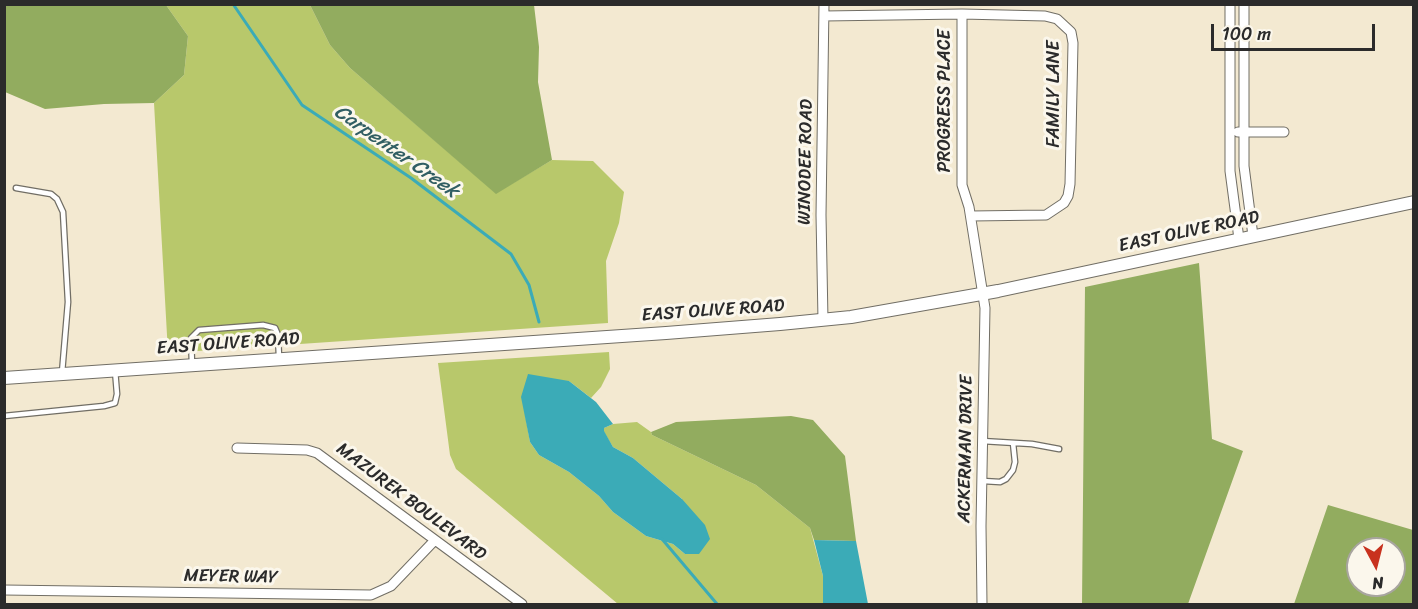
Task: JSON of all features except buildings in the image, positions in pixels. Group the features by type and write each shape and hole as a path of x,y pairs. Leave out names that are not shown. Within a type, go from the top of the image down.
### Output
{"street":[{"name":"WINODEE ROAD","path":"823,320 821,215 824,4"},
{"path":"1230,4 1230,171 1239,239"},
{"path":"1244,4 1244,166 1253,236"},
{"name":"FAMILY LANE","path":"824,16 962,14 1045,16 1057,19 1071,32 1073,43 1068,196 1064,203 1046,215 971,216"},
{"name":"PROGRESS PLACE","path":"962,14 962,185 971,216 983,294"},
{"path":"1230,132 1284,132"},
{"name":"EAST OLIVE ROAD","path":"4,378 823,320 983,294 1413,202"},
{"name":"ACKERMAN DRIVE","path":"982,604 981,481 985,308 983,294"},
{"name":"MAZUREK BOULEVARD","path":"237,448 307,450 317,453 522,604"},
{"name":"MEYER WAY","path":"4,590 372,595 391,586 435,540"}],"lane":[{"path":"16,188 51,194 57,199 63,212 68,302 62,373"},
{"path":"192,364 191,338 199,330 263,325 275,328 278,335 279,360"},
{"path":"4,416 115,403 117,394 115,370"},
{"path":"982,441 1059,449"},
{"path":"981,481 993,483 1006,479 1015,462 1013,443"}],"green space":[{"path":"5,4 166,5 188,36 184,75 154,103 45,109 5,92"},
{"path":"166,5 310,5 330,45 350,68 496,193 552,160 593,161 624,192 619,223 606,261 608,323 168,353 154,103 184,75 188,36"},
{"path":"310,5 534,5 539,47 538,82 552,160 496,194 350,68 330,45"},
{"path":"1199,263 1212,439 1243,451 1188,604 1082,604 1085,287"},
{"path":"609,352 610,369 601,387 591,398 569,381 522,397 530,442 539,455 569,472 599,496 613,512 646,536 673,544 685,554 682,499 633,458 613,447 604,432 604,428 613,424 637,422 652,435 756,485 810,528 823,576 823,604 618,604 456,469 450,455 438,363"},
{"path":"791,416 813,420 845,456 856,541 814,540 810,528 756,485 652,435 651,432 676,422"},
{"path":"1328,505 1413,530 1413,604 1294,604"}],"water":[{"path":"528,374 569,381 596,402 613,424 604,428 604,431 613,447 633,458 682,499 705,525 710,539 699,554 685,554 673,544 646,536 613,512 599,496 569,472 539,455 530,442 521,397"},
{"path":"814,540 856,541 868,604 823,604 823,576"}],"waterway":[{"name":"Carpenter Creek","path":"233,4 302,105 411,178 511,254 529,285 539,322"},
{"name":"Carpenter Creek","path":"662,539 717,604"}]}
